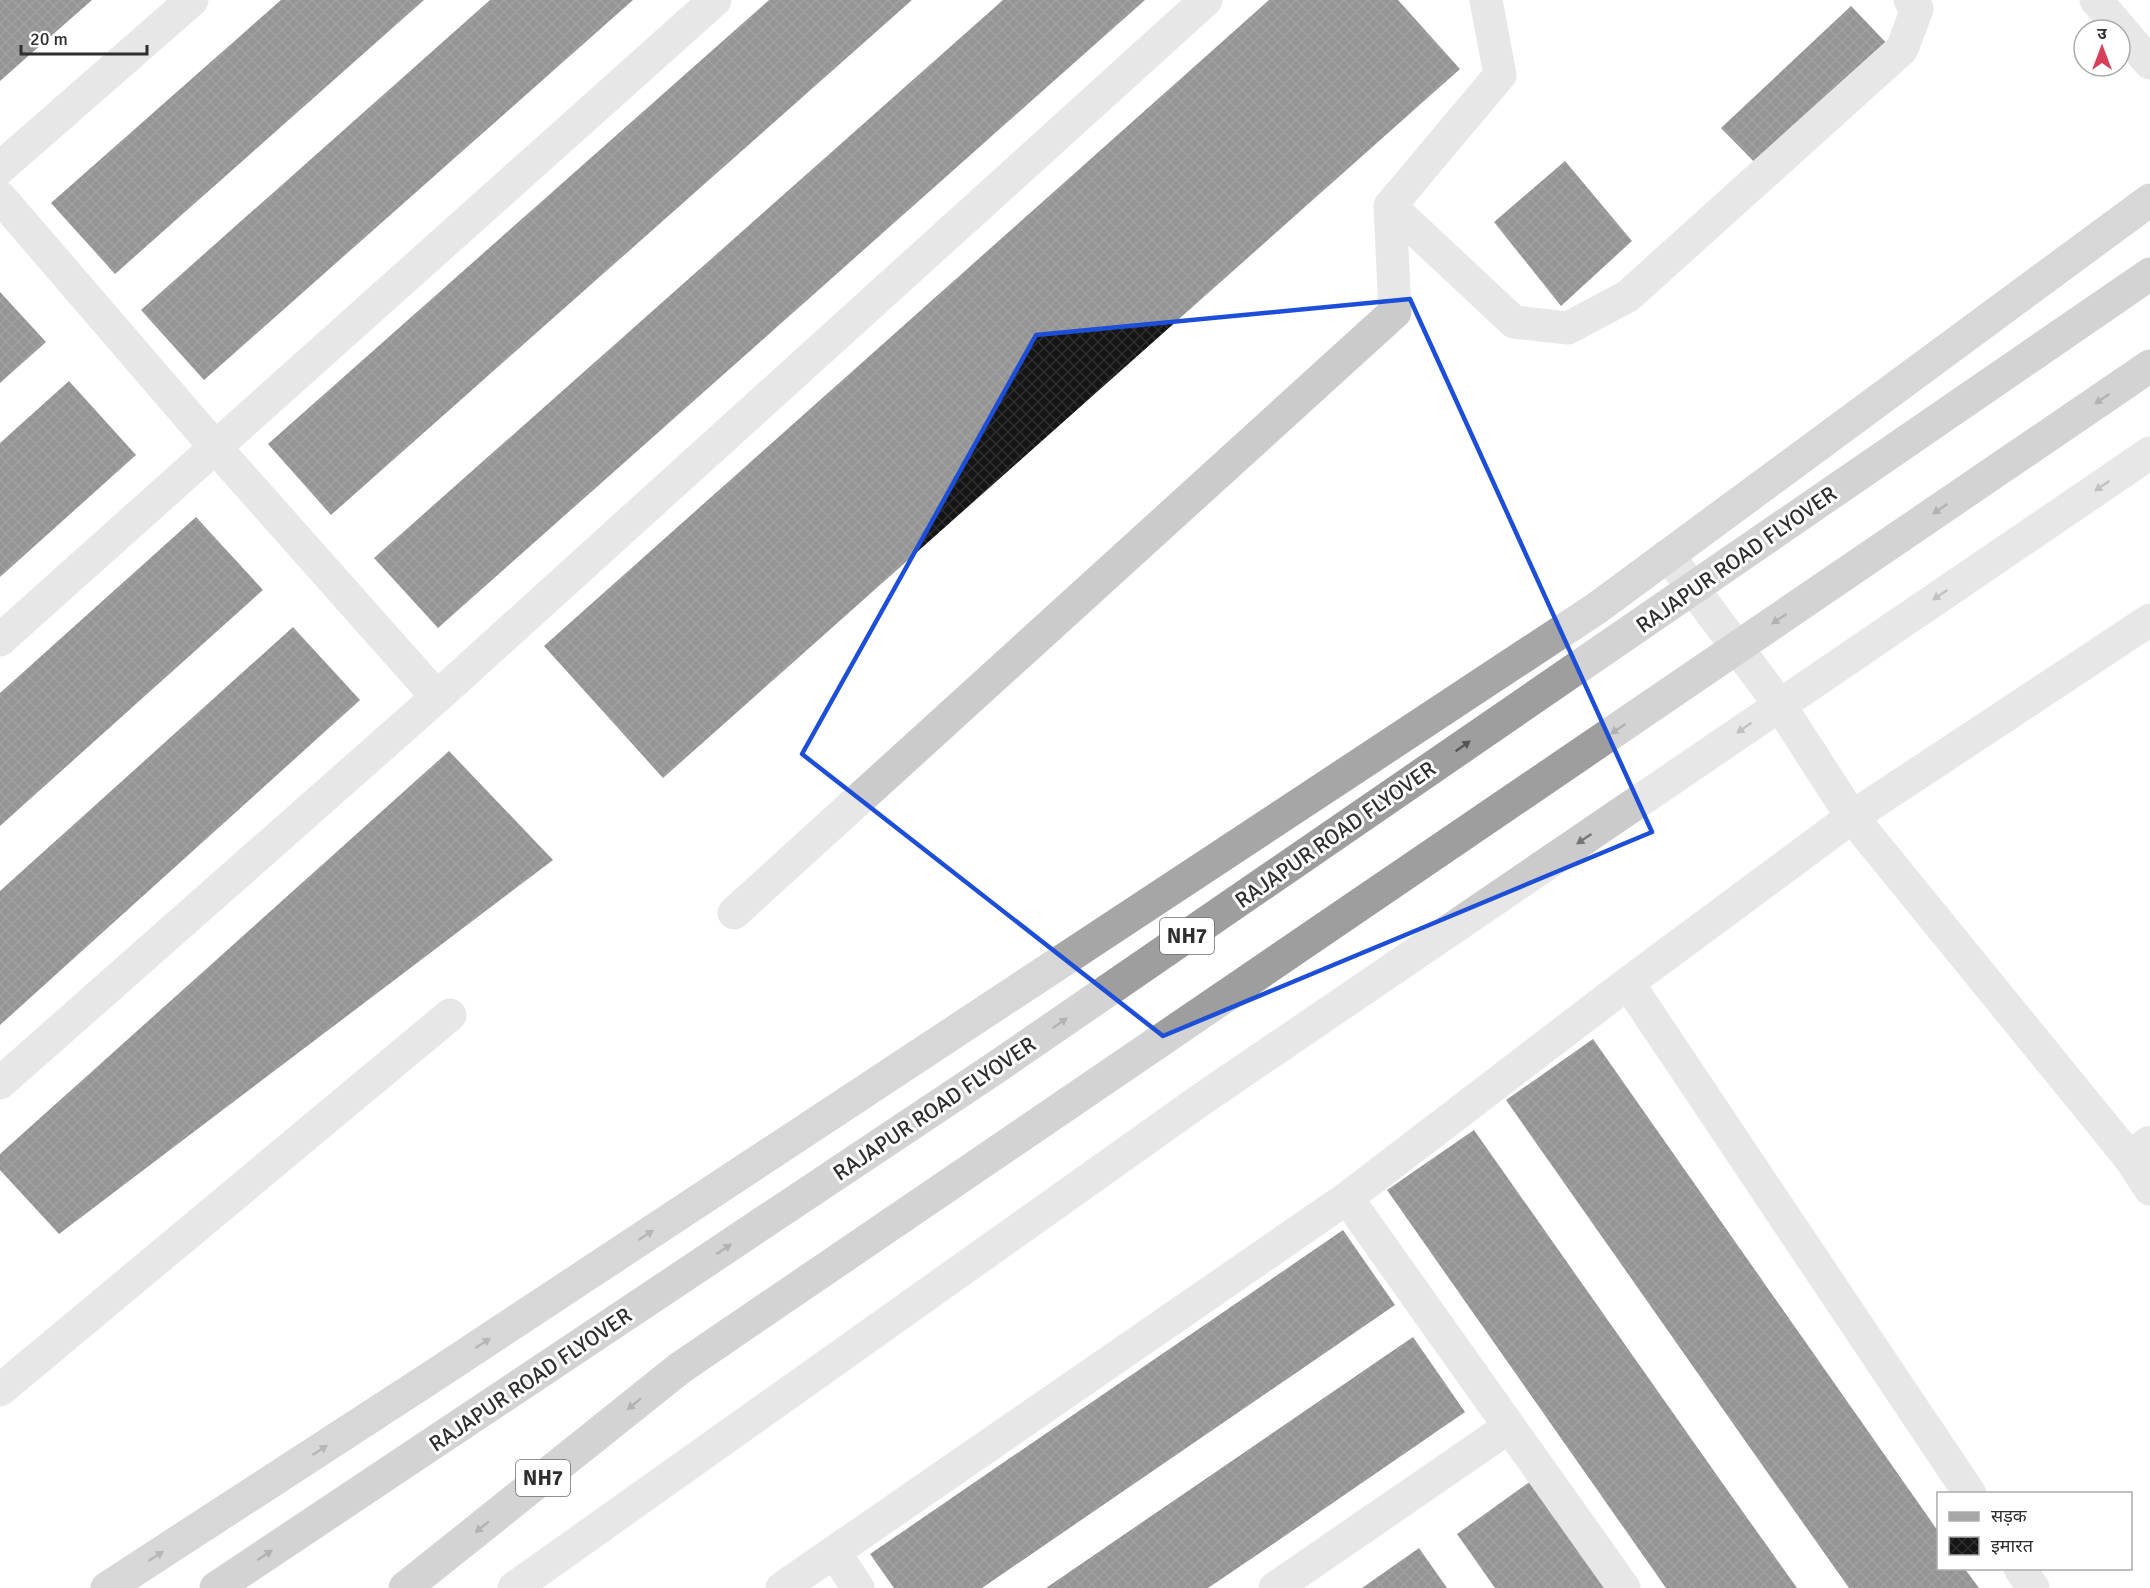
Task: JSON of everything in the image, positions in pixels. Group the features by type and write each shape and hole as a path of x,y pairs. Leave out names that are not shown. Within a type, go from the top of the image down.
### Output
{"highway":[{"name":"RAJAPUR ROAD FLYOVER","path":"216,1588 995,1068 2150,274"},
{"name":"NH7","path":"405,1588 680,1368 2150,366"}],"main road":[{"path":"107,1588 1598,608 2150,200"}],"street":[{"path":"0,168 192,0"},
{"path":"0,640 715,0"},
{"path":"0,1083 437,697 1206,0"},
{"path":"734,913 1395,312 1390,206 1500,75 1486,0"},
{"path":"1390,206 1514,322 1568,328 1628,296 1902,50 1917,9 1910,0"},
{"path":"2096,0 2150,63"},
{"path":"0,196 216,448 437,697"},
{"path":"514,1588 1202,1099 2150,453"},
{"path":"1668,555 1779,705 1852,817 2139,1150 2150,1190"},
{"path":"782,1588 1347,1198 1628,983 1852,817 2150,620"},
{"path":"1628,983 1969,1492"},
{"path":"0,1390 450,1015"},
{"path":"1347,1198 1624,1588"},
{"path":"1287,1585 1509,1427"},
{"path":"834,1552 858,1588"},
{"path":"2021,1570 2033,1588"}],"highlighted area":[{"path":"1410,299 1652,832 1163,1036 802,754 1036,335"}],"building":[{"path":"0,0 92,0 0,81"},
{"path":"281,0 424,0 115,274 51,203"},
{"path":"490,0 633,0 204,380 141,310"},
{"path":"769,0 912,0 331,515 268,444"},
{"path":"1003,0 1145,0 438,628 374,558"},
{"path":"1269,0 1398,0 1460,69 663,778 544,646"},
{"path":"1851,6 1894,51 1765,173 1721,128"},
{"path":"1565,161 1632,241 1561,306 1494,222"},
{"path":"0,292 46,342 0,383"},
{"path":"69,381 136,455 0,577 0,443"},
{"path":"196,517 263,590 0,826 0,693"},
{"path":"293,627 360,700 0,1025 0,891"},
{"path":"449,751 553,860 59,1234 0,1170 0,1154"},
{"path":"1593,1039 1937,1530 1937,1570 1966,1570 1979,1588 1849,1588 1506,1100"},
{"path":"1474,1130 1797,1588 1666,1588 1387,1190"},
{"path":"1343,1230 1395,1305 982,1588 894,1588 870,1554"},
{"path":"1413,1337 1465,1412 1276,1542 1208,1588 1046,1588"},
{"path":"1531,1481 1607,1588 1495,1588 1457,1534"},
{"path":"1419,1548 1447,1588 1362,1588"}]}
